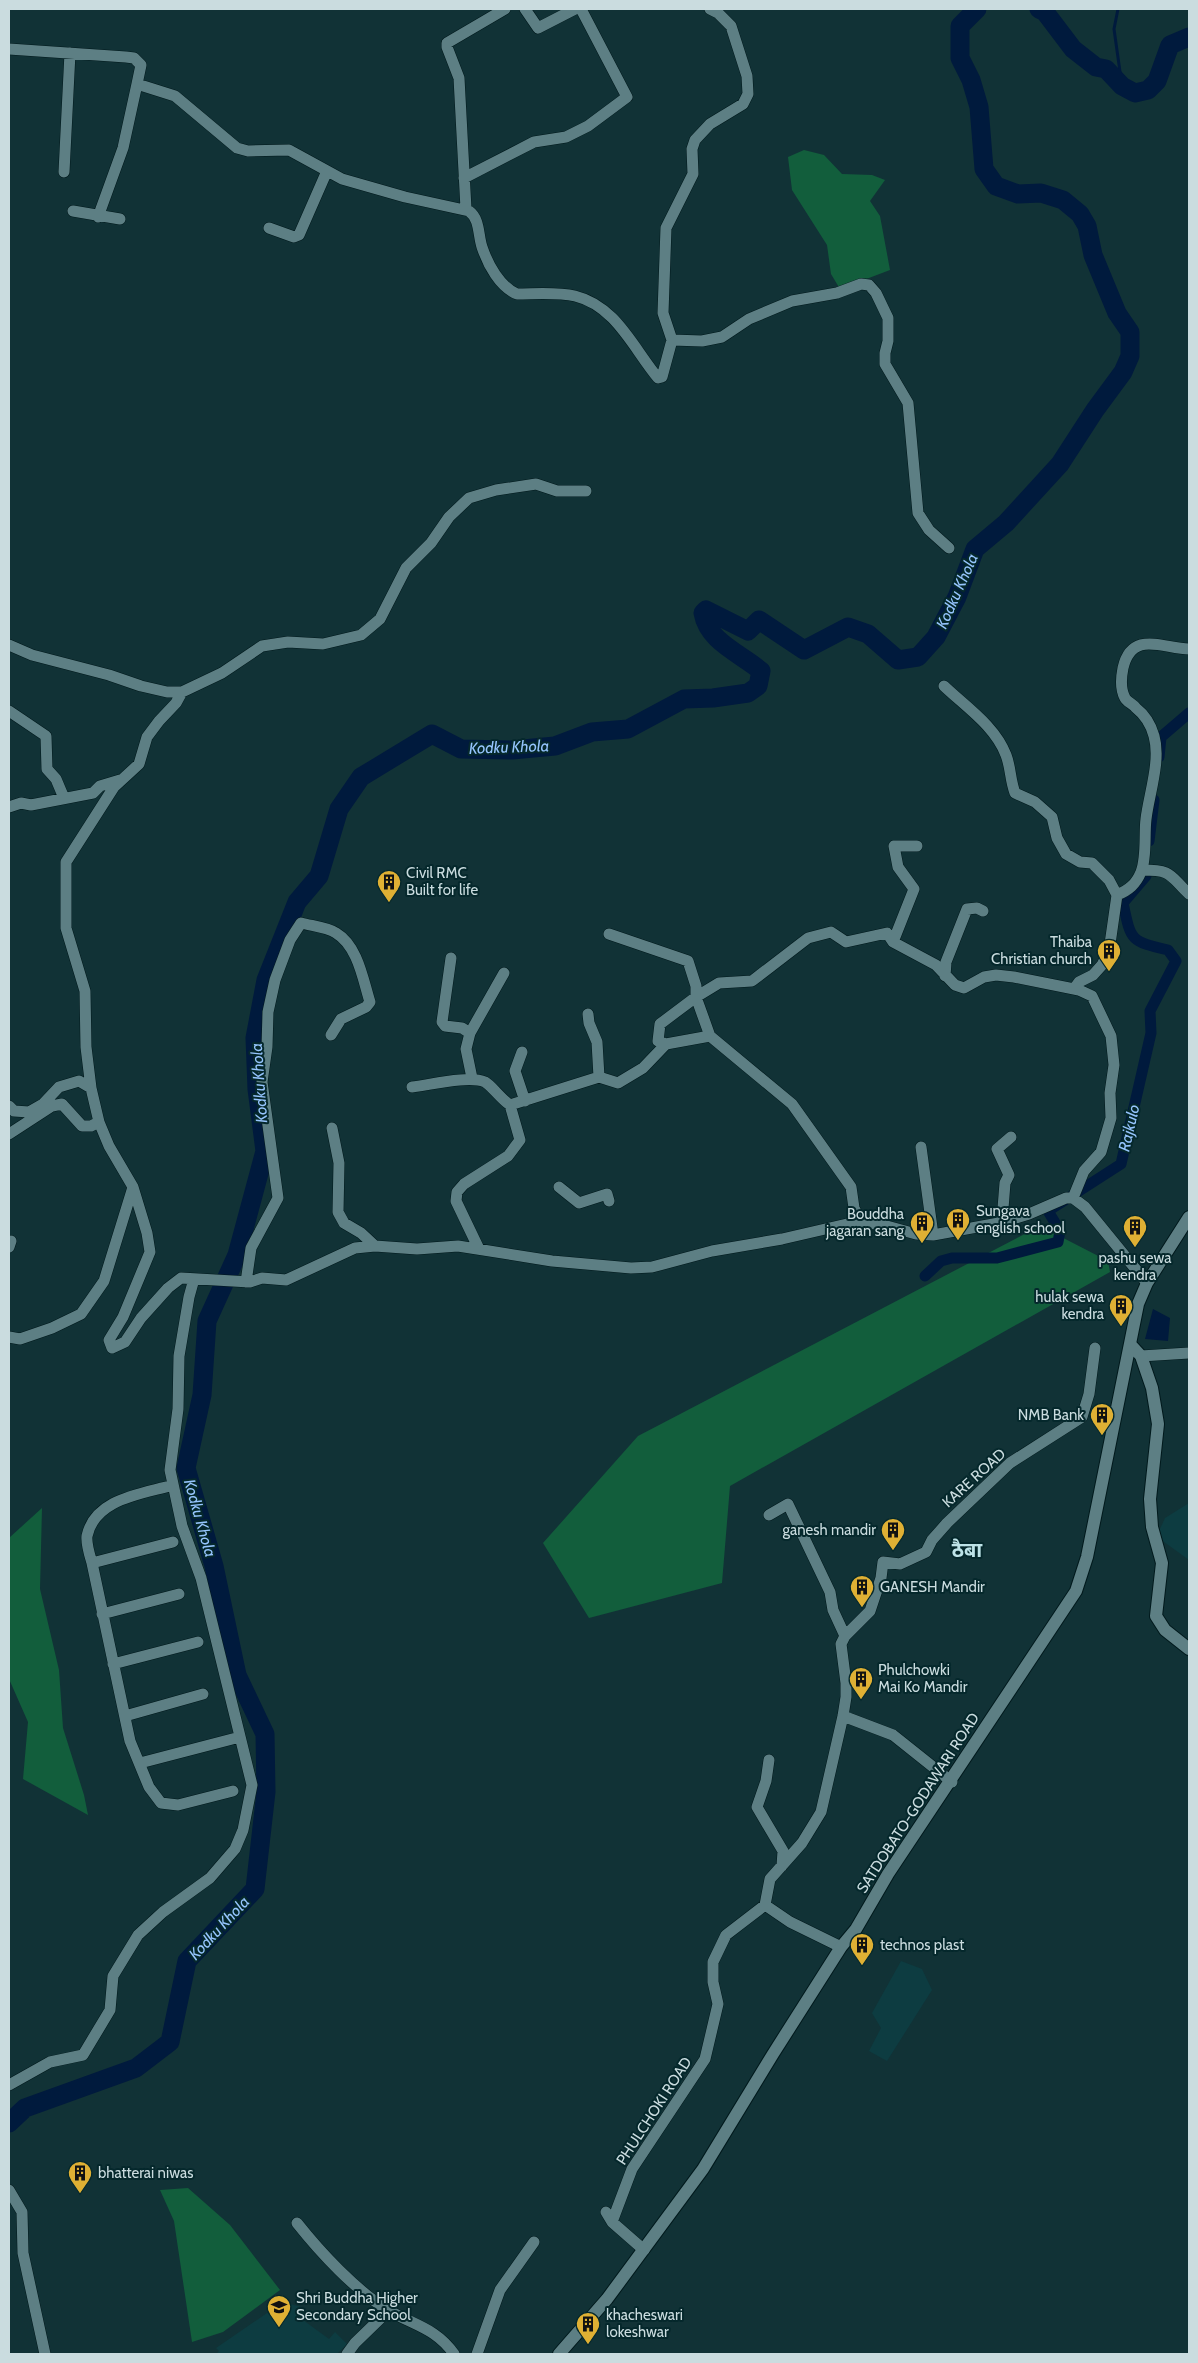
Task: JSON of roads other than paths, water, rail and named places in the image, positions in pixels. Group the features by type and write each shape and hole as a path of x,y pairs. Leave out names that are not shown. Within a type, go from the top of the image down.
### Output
{"street":[{"path":"466,209 459,78 447,47 448,43 505,9"},
{"path":"525,9 538,28 575,9"},
{"path":"464,178 534,142 566,137 588,126 627,97 581,9"},
{"path":"137,84 175,96 233,146 248,151 289,150 342,179 396,195 466,209 476,218 482,247 490,264 509,291 517,294 573,295 586,300 610,315 658,378 662,376 672,340 663,313 666,228 694,174 692,149 695,140 710,124 744,104 748,94 747,76 731,26 718,13 710,9"},
{"path":"9,49 134,58 141,65 123,148 98,217"},
{"path":"64,172 70,53"},
{"path":"269,228 294,237 299,234 327,171"},
{"path":"73,211 120,220"},
{"path":"672,340 702,341 722,337 749,319 792,301 837,293 861,284 869,285 876,293 888,318 885,364 908,403 918,513 929,530 949,548"},
{"path":"9,645 32,655 142,686 167,692 182,692 222,673 262,646 288,642 323,644 361,635 380,619 406,568 431,543 449,517 469,498 496,490 536,484 558,491 586,491"},
{"path":"1118,895 1136,883 1142,870 1146,817 1153,785 1155,739 1145,717 1125,698 1121,678 1126,658 1133,649 1144,644 1155,643 1189,649"},
{"path":"944,686 994,732 1011,770 1011,784 1015,793 1035,802 1052,817 1057,838 1066,854 1080,862 1092,863 1109,880 1118,895 1109,951 1102,965 1093,975 1079,982 1074,989"},
{"path":"182,692 176,703 147,737 139,764 114,787 66,862 66,928 85,991 86,1047 90,1088 99,1122 109,1146 133,1187 147,1233 150,1252 123,1317 109,1340 112,1348 125,1342 141,1318 168,1288 181,1278 241,1282 262,1278 286,1280 354,1248 375,1246 417,1249 458,1246 552,1261 652,1268 712,1251 861,1222 883,1225 916,1234 932,1235 1029,1214 1066,1198 1073,1198 1091,1214 1148,1283"},
{"path":"9,711 46,736 47,769 56,779 64,798"},
{"path":"9,807 21,803 31,805 93,793 100,786 122,779"},
{"path":"893,942 914,889 898,867 894,846 918,846"},
{"path":"1142,870 1168,872 1176,877 1189,894"},
{"path":"945,976 946,962 967,909 977,908 983,911"},
{"path":"241,1282 251,1248 278,1198 262,1082 267,1048 268,1012 275,980 290,940 301,923 336,932 348,945 356,959 370,1002 366,1007 341,1019 331,1035"},
{"path":"710,1036 666,1044 658,1042 660,1024 672,1014 687,1006 696,997 719,983 752,981 808,938 831,932 846,942 887,933 893,942 936,966 955,986 964,988 984,977 996,975 1074,989 1092,996 1110,1036 1114,1065 1110,1092 1111,1118 1100,1152 1084,1171 1073,1198"},
{"path":"609,934 688,960 696,986 696,997 710,1036 792,1104 851,1187 854,1208 861,1222"},
{"path":"451,958 442,1022 445,1026 462,1028 470,1033"},
{"path":"472,1078 466,1049 470,1033 504,973"},
{"path":"588,1014 589,1023 597,1042 599,1077"},
{"path":"510,1105 599,1077 618,1083 643,1068 666,1044"},
{"path":"522,1052 515,1071 525,1101"},
{"path":"412,1087 472,1078 486,1082 499,1098 510,1105 520,1140 508,1156 464,1184 457,1192 456,1201 479,1249"},
{"path":"9,1106 14,1111 29,1112 43,1104 59,1087 79,1081 90,1088"},
{"path":"9,1134 52,1106 62,1104 82,1126 91,1126 99,1122"},
{"path":"332,1128 339,1163 338,1212 344,1223 361,1233 375,1246"},
{"path":"1002,1221 1005,1184 1009,1175 997,1149 1011,1137"},
{"path":"921,1147 932,1235"},
{"path":"9,1337 20,1339 52,1328 81,1314 104,1280 133,1187"},
{"path":"559,1187 579,1203 607,1194 610,1201"},
{"name":"SATDOBATO-GODAWARI ROAD","path":"558,2354 588,2321 644,2250 703,2169 841,1947 856,1929 888,1874 952,1782 1064,1612 1080,1583 1138,1304 1148,1283 1189,1217"},
{"path":"9,2085 50,2062 83,2055 110,2010 114,1976 138,1935 164,1912 210,1878 235,1849 243,1830 252,1786 201,1578 182,1526 170,1470 178,1410 179,1356 194,1279"},
{"path":"1130,1344 1141,1356 1152,1388 1158,1424 1150,1499 1152,1527 1162,1563 1156,1598 1156,1616 1165,1630 1189,1649"},
{"name":"KARE ROAD","path":"845,1636 870,1611 883,1562 900,1564 926,1552 932,1540 947,1523 1010,1463 1082,1417 1089,1394 1095,1348"},
{"path":"1141,1356 1189,1353"},
{"path":"173,1485 111,1503 96,1517 87,1537 92,1563 130,1741 149,1787 161,1803 178,1805 233,1791"},
{"path":"769,1515 788,1504 830,1592 833,1610 845,1636 841,1644 846,1683 843,1716 821,1812 802,1843 770,1879 765,1905 790,1922 841,1947"},
{"path":"92,1563 173,1542"},
{"path":"102,1614 179,1594"},
{"path":"113,1664 198,1642"},
{"path":"125,1716 203,1694"},
{"path":"843,1716 892,1736 952,1782"},
{"path":"140,1763 240,1737"},
{"path":"769,1760 766,1781 757,1807 783,1850 782,1866"},
{"name":"PHULCHOKI ROAD","path":"644,2250 609,2217 632,2169 705,2059 718,2004 713,1982 713,1962 726,1935 765,1905"},
{"path":"9,2190 22,2212 23,2253 45,2354"},
{"path":"297,2223 319,2250 388,2310 432,2330 454,2354"},
{"path":"477,2354 500,2290 534,2242"},
{"path":"347,2354 355,2343 388,2310"}],"water":[{"path":"1153,1309 1170,1318 1168,1341 1145,1339"}],"waterway":[{"path":"965,9 967,19"},
{"name":"Kodku Khola","path":"9,2123 25,2108 136,2068 170,2042 187,1961 255,1889 266,1792 265,1734 237,1675 214,1566 186,1468 202,1395 207,1321 237,1255 265,1151 257,1089 255,1038 266,980 297,902 319,876 339,809 361,777 432,734 461,749 512,750 555,746 592,732 628,729 684,699 713,698 748,693 758,686 761,671 726,646 711,632 703,613 706,610 748,631 759,620 804,650 848,627 868,634 898,660 918,657 936,637 957,597 975,549 1006,523 1060,464 1095,410 1123,372 1130,356 1130,332 1117,313 1093,255 1087,226 1080,214 1063,200 1041,193 1018,194 996,186 984,169 979,107 971,80 960,58 960,26 977,9"},
{"name":"Kodku Khola","path":"1039,9 1045,12 1073,49 1096,67 1106,69 1122,86 1135,93 1148,90 1157,81 1170,45 1189,37"},
{"path":"1118,9 1114,29 1122,86"},
{"name":"Rajkulo","path":"1159,757 1161,737 1189,713"},
{"name":"Rajkulo","path":"1149,841 1154,800"},
{"name":"Rajkulo","path":"925,1276 941,1261 952,1258 997,1258 1058,1242 1060,1231 1048,1211 1121,1164 1151,1033 1150,1011 1176,961 1168,950 1139,941 1134,937 1128,925 1123,903 1146,876"}],"place":[{"name":"Civil RMC Built for life","path":"389,903"},
{"name":"Thaiba Christian church","path":"1109,972"},
{"name":"Sungava english school","path":"958,1241"},
{"name":"Bouddha jagaran sang","path":"922,1244"},
{"name":"pashu sewa kendra","path":"1135,1248"},
{"name":"hulak sewa kendra","path":"1121,1327"},
{"name":"NMB Bank","path":"1102,1436"},
{"name":"ganesh mandir","path":"893,1551"},
{"name":"GANESH Mandir","path":"862,1608"},
{"name":"Phulchowki Mai Ko Mandir","path":"861,1700"},
{"name":"technos plast","path":"862,1966"},
{"name":"bhatterai niwas","path":"80,2194"},
{"name":"Shri Buddha Higher Secondary School","path":"279,2328"},
{"name":"khacheswari lokeshwar","path":"588,2345"}],"district":[{"name":"ठैबा","path":"967,1550"}]}
